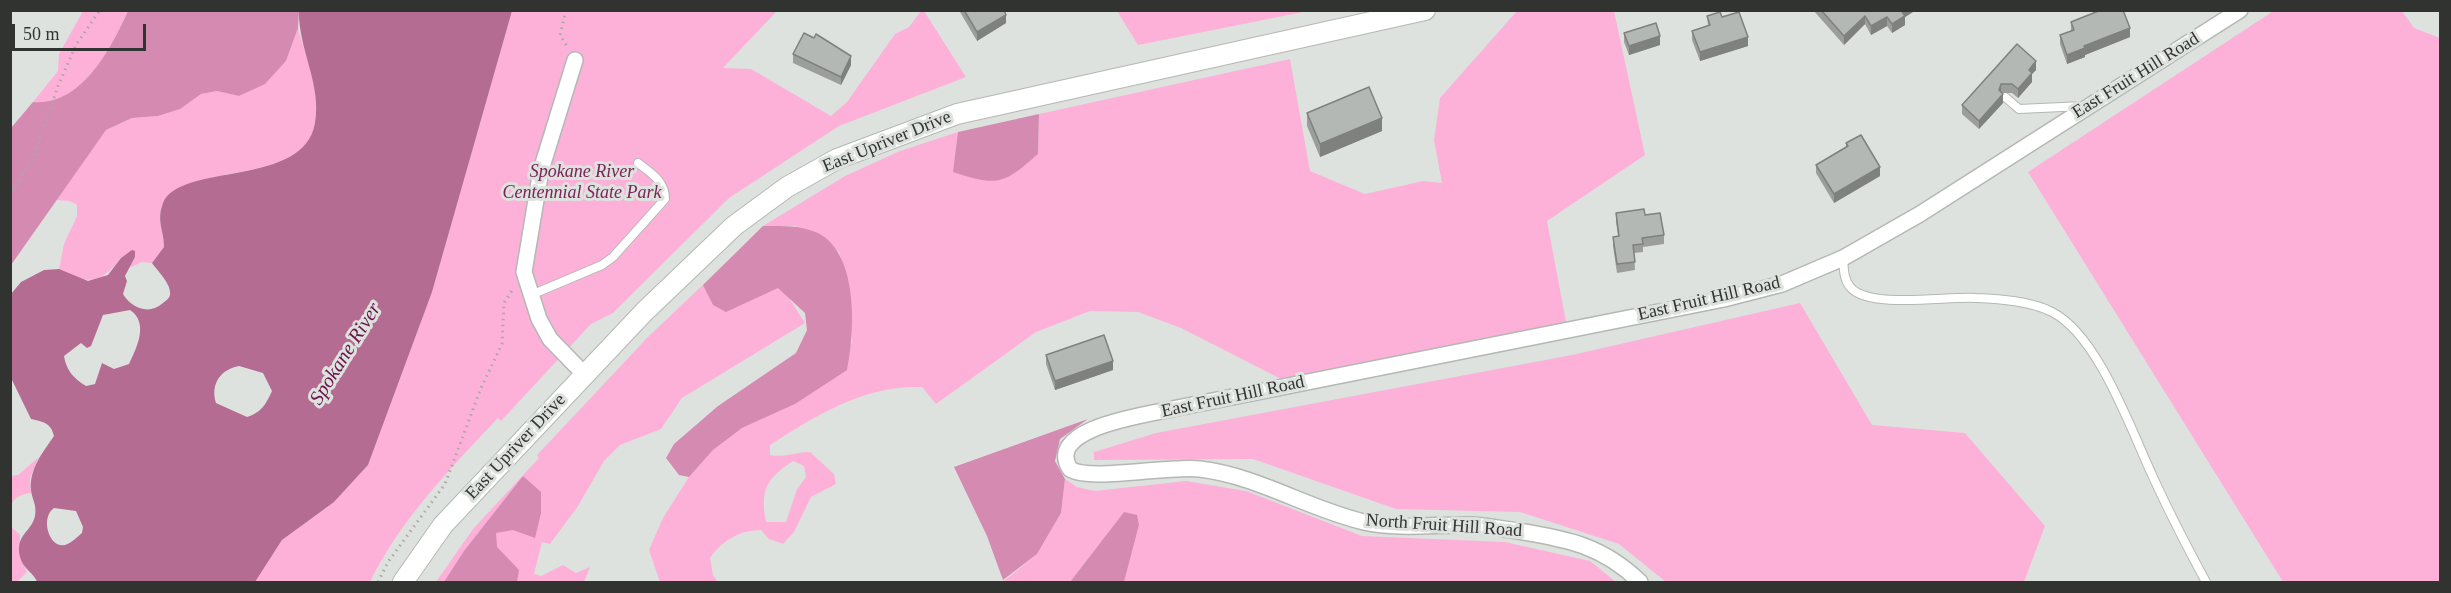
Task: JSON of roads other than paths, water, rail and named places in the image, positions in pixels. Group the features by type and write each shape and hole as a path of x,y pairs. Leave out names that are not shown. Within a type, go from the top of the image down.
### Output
{"street":[{"name":"East Upriver Drive","path":"403,582 443,525 645,311 734,226 787,187 837,159 957,114 1425,10"},
{"name":"East Fruit Hill Road","path":"1114,423 1177,408 1724,299 1782,284 1843,258 1920,214 2240,10"},
{"path":"574,60 541,170 524,272 549,339 584,374"},
{"name":"North Fruit Hill Road","path":"1114,423 1074,438 1066,447 1064,456 1070,469 1090,476 1149,469 1198,468 1239,476 1366,522 1395,526 1474,525 1556,537 1595,549 1620,563 1640,582"}],"lane":[{"path":"2005,97 2019,109 2089,106"},
{"path":"531,295 607,261 665,199 665,192 658,179 638,163"},
{"path":"1843,258 1844,277 1851,288 1878,299 1977,297 2027,304 2050,310 2065,319 2098,360 2176,526 2206,582"}],"water":[{"name":"Spokane River","path":"299,11 512,11 432,292 368,465 334,502 282,540 255,582 37,582 21,561 19,549 21,538 35,516 31,490 32,475 45,448 54,436 51,428 46,424 31,419 11,378 11,294 21,282 44,270 59,269 88,281 108,275 121,258 132,250 135,251 135,257 125,276 127,281 123,294 136,307 142,309 153,309 167,300 170,294 168,285 152,263 164,247 160,221 161,210 163,203 174,190 192,182 267,166 289,157 306,143 315,123 316,109 313,81","holes":["130,310 139,322 140,336 129,364 114,369 102,363 95,384 86,386 71,374 64,356 81,343 87,348 91,346 103,315","239,366 263,373 272,391 263,407 247,417 216,403 215,390 218,378","54,508 76,511 83,527 82,533 66,545 56,543 49,535 47,523 50,512"]}],"park label":[{"name":"Spokane River Centennial State Park","path":"582,182"}]}
